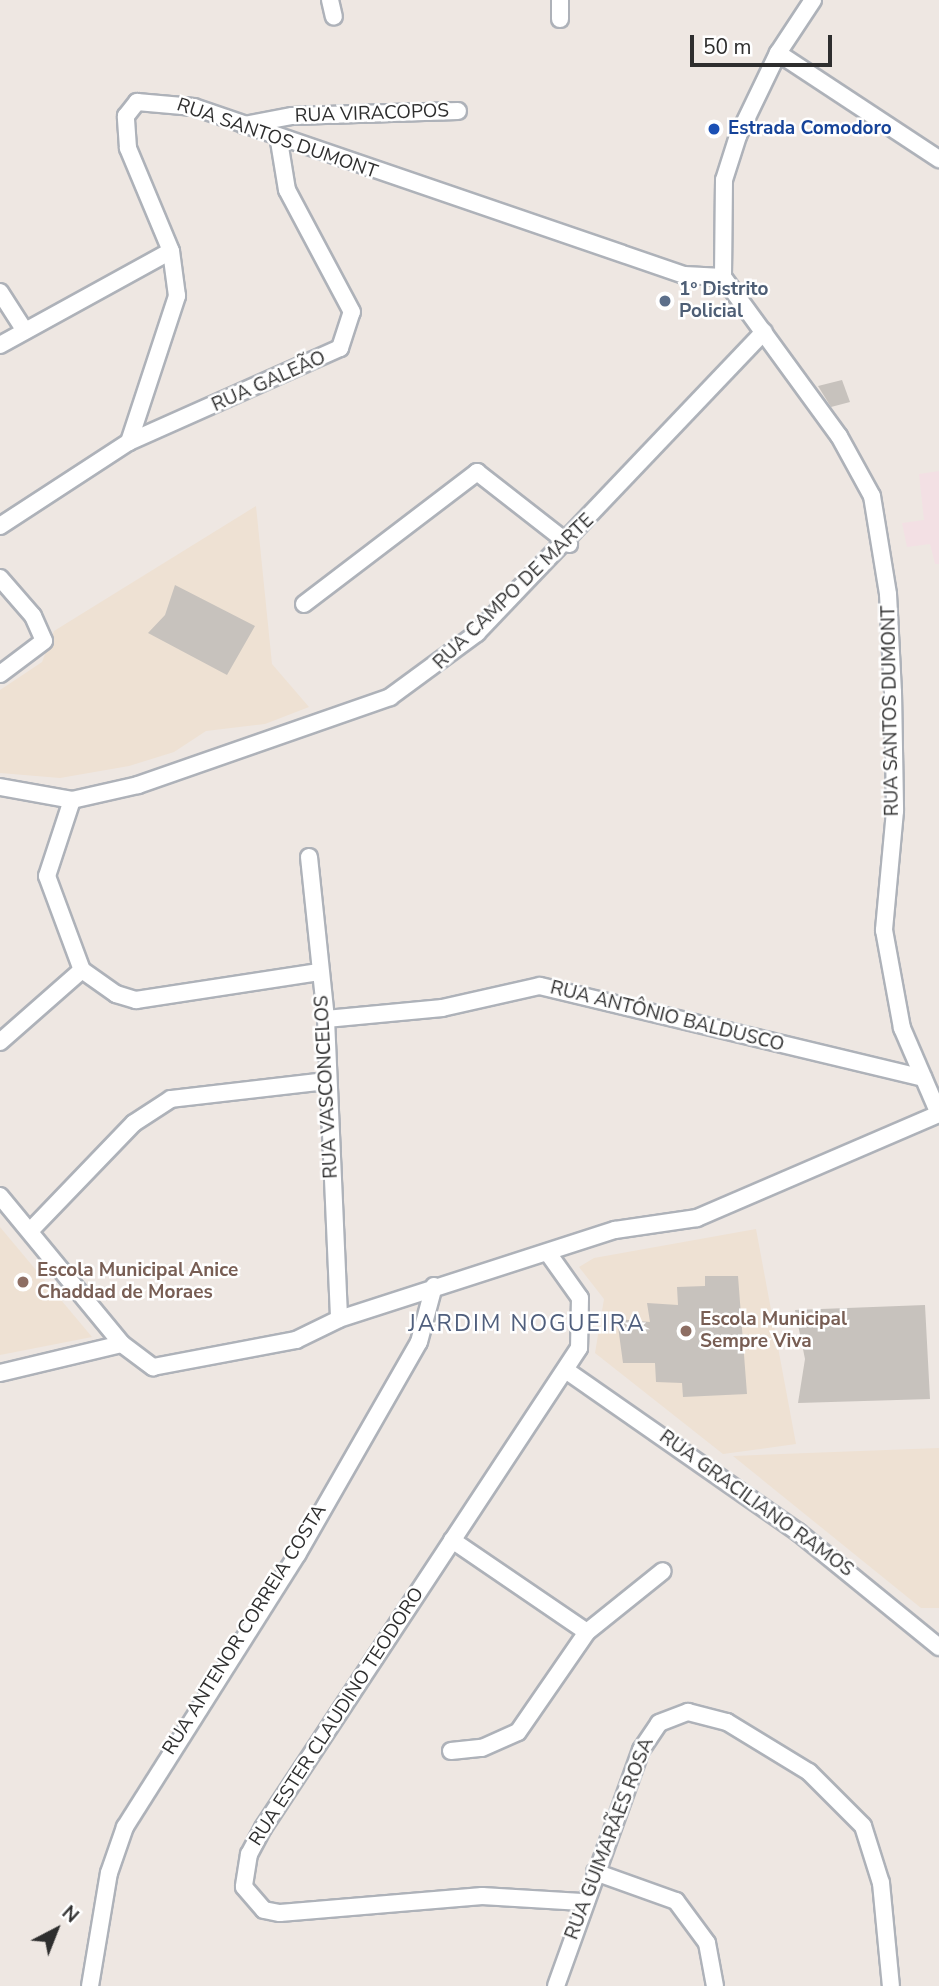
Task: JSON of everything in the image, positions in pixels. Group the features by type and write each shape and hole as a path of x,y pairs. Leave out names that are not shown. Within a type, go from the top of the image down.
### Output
{"street":[{"path":"330,0 334,17"},
{"path":"560,0 560,19"},
{"path":"723,277 724,180 778,52 813,0"},
{"path":"778,52 939,159"},
{"name":"RUA SANTOS DUMONT","path":"129,442 175,320 171,251 128,148 128,109 162,100 244,125 278,141 684,275 723,277 852,454 872,496 888,594 893,692 895,811 884,930 894,1000 939,1114"},
{"name":"RUA VIRACOPOS","path":"244,125 292,116 458,111"},
{"name":"RUA GALEÃO","path":"0,526 129,442 329,357 346,338 352,312 346,294 287,190 278,141"},
{"path":"0,345 171,251"},
{"path":"0,292 25,331"},
{"name":"RUA CAMPO DE MARTE","path":"0,786 72,800 221,760 390,697 477,634 569,544 764,332"},
{"path":"304,604 477,472 569,544"},
{"path":"0,578 33,616 44,640 0,674"},
{"path":"72,800 47,876 82,970 116,995 136,1000 319,972"},
{"name":"RUA VASCONCELOS","path":"309,857 326,1019 339,1319"},
{"path":"0,1042 82,970"},
{"name":"RUA ANTÔNIO BALDUSCO","path":"326,1019 442,1008 540,986 923,1078"},
{"path":"30,1231 135,1123 171,1099 327,1081"},
{"path":"0,1196 122,1344 153,1367 285,1343 339,1319 434,1286 548,1253 615,1230 697,1218 939,1114"},
{"name":"RUA ESTER CLAUDINO TEODORO","path":"548,1253 580,1298 584,1315 579,1348 567,1371 452,1540 263,1828 243,1871 244,1887 264,1910 280,1913 482,1896 582,1902"},
{"name":"RUA ANTENOR CORREIA COSTA","path":"90,1986 108,1873 125,1827 297,1555 419,1342 434,1286"},
{"path":"0,1373 122,1344"},
{"name":"RUA GRACILIANO RAMOS","path":"567,1371 798,1532 939,1647"},
{"path":"452,1540 587,1632"},
{"path":"451,1751 482,1748 518,1732 587,1632 663,1570"},
{"name":"RUA GUIMARÃES ROSA","path":"556,1986 582,1902 650,1733 671,1714 727,1722 809,1772 863,1826 881,1883 891,1986"},
{"path":"595,1872 676,1901 707,1943 715,1986"}],"shaded area":[{"path":"939,471 939,564 935,564 930,544 907,547 902,523 924,520 919,474"},
{"path":"256,506 272,664 309,707 265,724 206,731 174,752 129,766 60,778 0,773 0,690 42,662 54,631"},
{"name":"Escola Municipal Anice Chaddad de Moraes","path":"0,1227 92,1337 0,1355"},
{"name":"Escola Municipal Sempre Viva","path":"756,1229 796,1444 723,1454 595,1353 604,1299 579,1267 594,1258"},
{"path":"939,1448 939,1608 921,1608 733,1456"}],"building":[{"path":"842,380 850,402 831,407 818,386"},
{"path":"175,585 255,626 227,675 148,633 165,615"},
{"path":"705,1276 738,1276 747,1394 683,1397 682,1383 656,1382 655,1363 623,1363 617,1319 650,1322 647,1303 678,1305 677,1287 705,1286"},
{"path":"925,1305 930,1399 798,1403 805,1359 795,1310"}],"place":[{"name":"Estrada Comodoro","path":"714,129"},
{"name":"1º Distrito Policial","path":"665,301"},
{"name":"Escola Municipal Anice Chaddad de Moraes","path":"23,1282"},
{"name":"Escola Municipal Sempre Viva","path":"686,1331"}],"district":[{"name":"JARDIM NOGUEIRA","path":"527,1324"}]}
